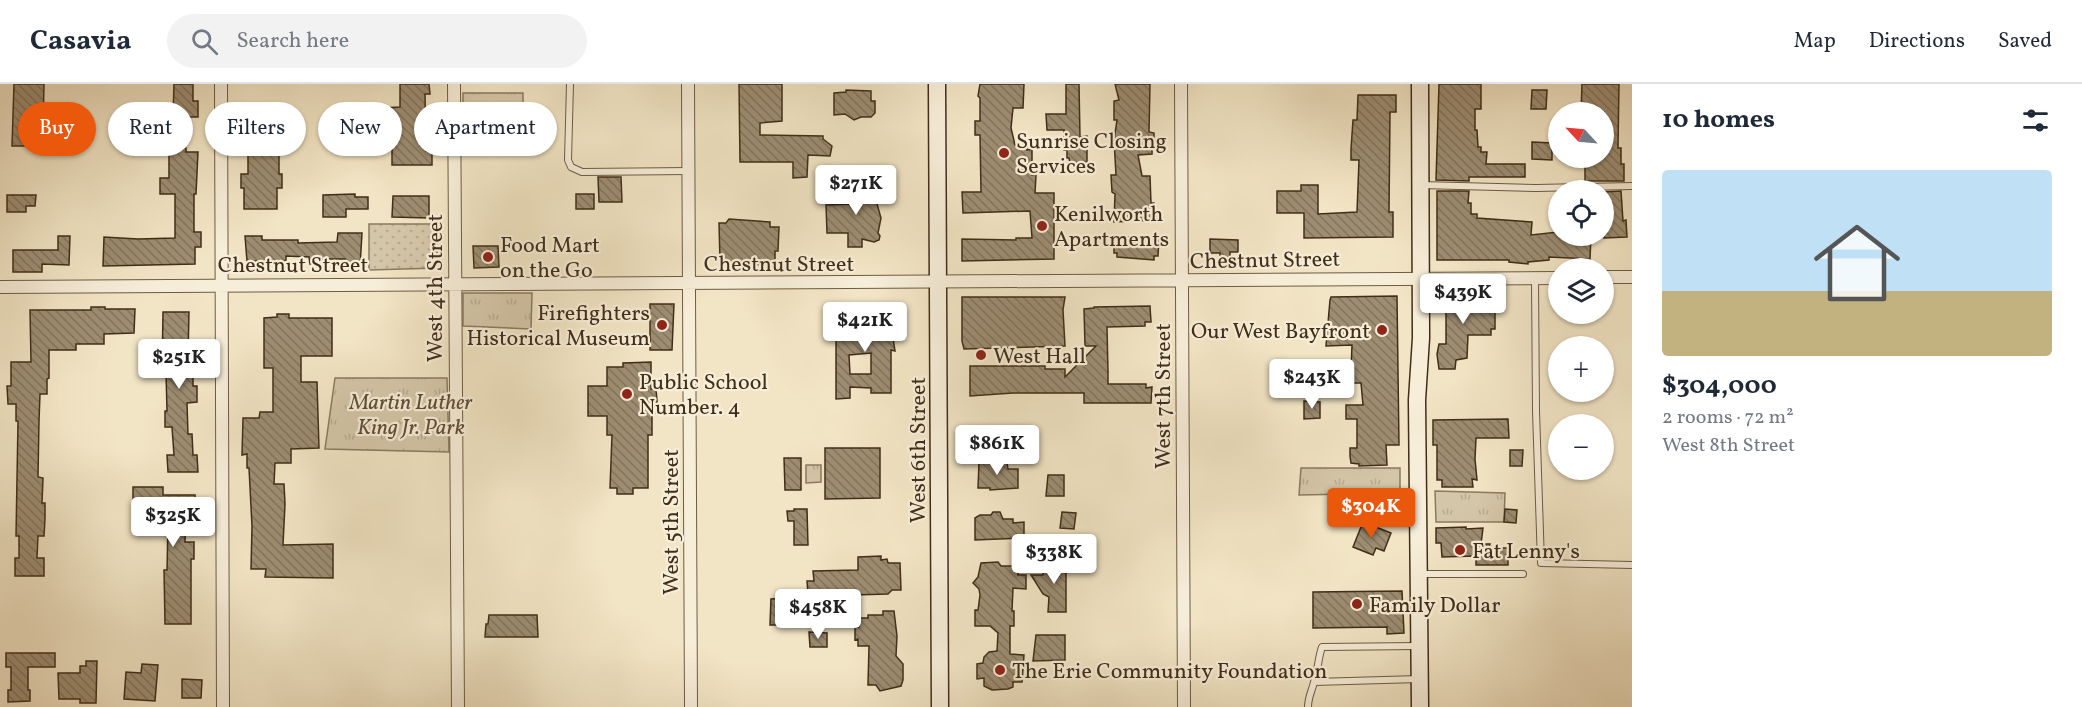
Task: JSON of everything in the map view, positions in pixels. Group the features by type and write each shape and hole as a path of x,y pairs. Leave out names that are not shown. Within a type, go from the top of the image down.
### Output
{"street":[{"path":"221,84 223,707"},
{"name":"West 4th Street","path":"454,84 458,707"},
{"name":"West 5th Street","path":"688,84 691,707"},
{"name":"West 6th Street","path":"937,84 940,707"},
{"name":"West 7th Street","path":"1181,84 1184,707"},
{"path":"1420,84 1421,338 1417,399 1420,707"},
{"path":"1614,277 1632,277"},
{"name":"Chestnut Street","path":"0,287 1548,278"}],"lane":[{"path":"570,84 568,160 571,167 582,172 689,171"},
{"path":"1420,185 1536,188 1632,186"},
{"path":"1534,279 1541,563 1632,565"},
{"path":"1419,574 1523,574"},
{"path":"1308,707 1308,697 1322,647 1419,646"},
{"path":"1314,682 1420,678"}],"green space":[{"path":"463,93 523,93 523,102 463,102"},
{"path":"369,224 437,224 437,268 369,270"},
{"path":"463,293 532,293 531,329 463,326"},
{"name":"Martin Luther King Jr. Park","path":"335,378 447,378 449,452 325,449"},
{"path":"806,465 821,465 821,482 806,483"},
{"path":"1301,468 1400,468 1400,493 1299,495"},
{"path":"1435,491 1505,493 1504,522 1436,522"}],"building":[{"path":"14,84 44,84 44,102 18,102 18,146 12,146"},
{"path":"174,84 193,84 193,101 198,101 198,117 193,117 193,102 173,102"},
{"path":"400,84 429,84 430,94 425,94 425,102 414,102 414,156 432,156 432,165 392,165 392,156 402,156 402,102 400,102"},
{"path":"739,84 782,84 782,121 760,123 760,135 823,136 823,139 832,146 830,156 808,155 807,177 793,178 793,162 740,162"},
{"path":"980,84 1024,84 1023,108 1013,108 1011,128 1015,145 1027,147 1027,150 1032,149 1032,175 1036,175 1035,193 1054,193 1054,259 962,261 962,239 1032,238 1030,211 963,213 962,192 981,192 980,135 975,135 975,121 980,121 980,98 978,96"},
{"path":"1066,84 1079,84 1080,137 1087,136 1087,162 1070,163 1067,150 1064,150 1064,130 1047,130 1046,114 1066,114"},
{"path":"1115,84 1150,84 1149,132 1154,133 1154,146 1152,146 1152,154 1138,155 1142,176 1150,176 1151,203 1154,203 1157,220 1114,222 1115,194 1112,192 1111,175 1116,175 1114,140 1117,120 1114,120 1114,101 1119,100"},
{"path":"1439,84 1481,84 1481,109 1475,109 1475,130 1477,130 1478,147 1481,147 1481,152 1487,152 1486,164 1525,164 1525,177 1469,177 1469,181 1436,180"},
{"path":"1582,84 1619,84 1618,148 1621,148 1621,164 1624,164 1624,181 1585,180 1585,168 1614,168 1614,102 1581,102"},
{"path":"846,90 871,91 871,101 875,101 875,113 871,117 854,120 845,114 834,115 834,93 846,92"},
{"path":"1532,90 1547,90 1546,109 1531,109"},
{"path":"1358,95 1396,95 1396,112 1390,112 1389,212 1393,212 1393,237 1304,238 1304,213 1277,213 1277,191 1301,191 1301,185 1318,185 1318,214 1357,212 1359,160 1351,160 1351,149 1353,120 1357,120"},
{"path":"1532,142 1548,143 1548,160 1532,159"},
{"path":"193,152 198,152 196,194 194,194 194,232 201,232 201,247 195,247 195,264 103,266 104,237 175,238 175,194 160,194 160,178 169,178 169,156 193,156"},
{"path":"248,156 279,156 282,188 277,188 277,209 244,209 241,174 248,174"},
{"path":"598,177 621,177 622,202 599,202"},
{"path":"857,180 867,181 869,187 877,192 877,204 881,218 878,233 880,236 879,240 874,242 862,239 862,247 848,247 848,233 827,233 826,205 851,204 848,195 853,195 853,185 855,186"},
{"path":"1437,191 1469,191 1468,203 1471,203 1471,214 1477,214 1477,218 1532,222 1531,235 1548,233 1548,246 1591,246 1590,258 1549,257 1548,260 1528,262 1528,264 1509,262 1509,260 1437,260"},
{"path":"1614,191 1621,191 1623,221 1626,220 1627,237 1614,238"},
{"path":"355,194 355,197 368,197 368,209 346,209 346,217 323,217 323,195"},
{"path":"576,194 594,194 594,209 576,209"},
{"path":"7,195 36,195 35,206 26,206 26,212 7,212"},
{"path":"393,196 429,196 429,218 392,217"},
{"path":"729,219 770,222 770,227 779,227 775,262 770,261 771,265 720,261 719,223 726,223"},
{"path":"338,233 362,233 360,267 345,268 345,259 323,259 323,264 310,264 309,257 286,256 286,261 247,261 245,236 262,236 262,240 298,240 298,243 337,242"},
{"path":"58,236 70,236 69,265 42,264 42,272 13,272 13,250 58,250"},
{"path":"1114,236 1159,239 1158,256 1154,256 1154,260 1117,257 1117,253 1114,253"},
{"path":"1210,239 1238,240 1238,252 1230,252 1230,258 1220,258 1220,253 1210,253"},
{"path":"473,246 498,246 499,267 474,268"},
{"path":"1436,295 1481,295 1481,300 1495,301 1495,329 1491,329 1491,335 1468,335 1467,358 1456,360 1455,369 1439,369 1437,354 1439,344 1446,344 1446,309 1436,309"},
{"path":"1397,296 1399,445 1386,445 1387,465 1359,466 1359,464 1351,463 1350,456 1350,448 1357,448 1357,419 1346,419 1346,405 1363,405 1361,383 1333,383 1333,370 1351,370 1352,345 1326,346 1330,300 1331,297"},
{"path":"962,297 1065,297 1063,310 1065,346 964,349"},
{"path":"650,304 674,304 672,350 650,350"},
{"name":"West Hall","path":"1150,306 1151,322 1145,322 1145,326 1107,327 1108,384 1146,384 1146,388 1152,387 1151,403 1084,403 1084,393 1013,393 970,396 970,366 1045,366 1045,369 1065,369 1065,377 1082,360 1085,364 1085,357 1096,346 1085,346 1084,309"},
{"path":"91,307 135,309 134,333 104,334 104,344 76,344 76,350 49,350 47,394 40,394 39,421 38,477 43,478 42,503 45,503 45,519 44,536 38,536 37,558 44,558 44,576 15,576 15,558 19,558 19,536 16,536 18,421 16,421 16,404 8,404 7,386 11,386 11,362 31,362 30,310 91,310"},
{"path":"853,308 890,310 895,351 891,350 891,393 871,393 871,388 850,387 850,398 836,399 836,329 854,329","holes":["871,353 871,374 850,374 849,355"]},
{"path":"163,312 189,312 188,357 193,357 193,386 197,386 197,402 187,403 188,434 192,434 193,455 197,455 198,472 168,472 167,455 174,455 172,427 165,427 165,411 167,411 166,373 162,373"},
{"path":"277,314 289,314 289,318 332,318 332,356 301,356 301,382 317,382 319,448 291,449 291,463 275,463 274,484 284,484 283,545 333,544 333,578 265,577 266,569 251,569 252,526 249,468 247,468 247,454 242,455 243,418 259,418 260,412 273,412 273,368 264,368 264,318 277,317"},
{"path":"651,362 651,389 656,389 657,401 656,413 652,413 652,435 648,435 648,488 633,488 633,494 617,494 617,488 610,488 612,435 607,435 607,416 588,416 588,386 607,386 607,367 623,367 623,363"},
{"path":"1304,401 1320,402 1320,418 1304,419"},
{"path":"1508,419 1509,438 1476,438 1477,480 1472,479 1473,487 1442,487 1442,480 1437,480 1437,445 1433,445 1433,420"},
{"path":"825,448 880,448 880,498 825,499"},
{"path":"1510,450 1523,450 1522,466 1510,466"},
{"path":"784,458 801,458 801,490 785,490"},
{"path":"1001,461 1001,463 1007,463 1008,469 1018,469 1018,488 990,490 990,488 978,488 979,462"},
{"path":"1048,475 1064,475 1064,496 1046,496"},
{"path":"133,487 163,487 163,495 195,495 195,516 186,516 185,542 194,542 194,559 191,559 191,624 165,624 164,570 167,570 168,524 156,524 156,509 133,509"},
{"path":"1354,497 1392,499 1392,514 1354,515"},
{"path":"794,509 807,509 808,545 794,545 794,521 788,521 787,511 794,511"},
{"path":"1505,509 1517,510 1516,523 1504,522"},
{"path":"993,512 1000,512 1003,519 1013,519 1013,523 1024,522 1024,538 975,540 975,518 980,515 991,515"},
{"path":"1062,512 1076,513 1074,529 1060,528"},
{"path":"1363,522 1391,533 1384,551 1376,548 1373,555 1353,547"},
{"path":"1466,527 1466,529 1483,528 1481,544 1490,544 1489,548 1508,548 1508,565 1476,565 1476,556 1442,557 1441,543 1436,543 1436,528"},
{"path":"881,556 881,560 887,559 888,563 900,563 901,590 892,590 888,594 854,595 854,592 808,594 807,581 814,581 813,571 858,570 858,557"},
{"path":"998,562 1001,566 1019,566 1018,575 1026,575 1026,589 1013,588 1014,626 1010,626 1010,654 1024,655 1022,682 1013,682 1013,687 1008,689 992,690 984,686 984,678 977,679 977,664 983,663 984,657 989,652 997,651 998,633 990,626 975,626 975,610 978,610 980,595 979,589 973,583 978,577 981,563"},
{"path":"1044,562 1066,562 1066,612 1048,612 1049,597 1043,594 1031,575 1043,575"},
{"name":"Family Dollar","path":"1402,591 1404,633 1387,634 1387,627 1313,628 1313,592"},
{"path":"787,598 787,625 770,625 771,599"},
{"path":"883,611 894,611 897,636 896,656 903,664 903,680 901,686 880,691 876,685 868,685 869,646 858,646 858,639 855,640 855,627 859,627 859,618 868,618 868,615 883,615"},
{"path":"489,615 537,615 538,637 485,637"},
{"path":"809,632 827,633 827,647 810,647"},
{"path":"1036,635 1065,635 1065,660 1033,661"},
{"path":"6,653 55,653 55,667 28,667 30,701 8,702 8,690 11,690 11,667 6,667"},
{"path":"86,661 97,661 96,703 80,703 80,699 59,699 58,673 80,673 80,666 86,666"},
{"path":"142,664 158,665 155,701 124,699 126,672 141,673"},
{"path":"182,679 202,680 201,698 182,698"}],"place":[{"name":"Sunrise Closing Services","path":"1004,153"},
{"name":"Kenilworth Apartments","path":"1042,226"},
{"name":"Food Mart on the Go","path":"488,257"},
{"name":"Firefighters Historical Museum","path":"662,325"},
{"name":"Our West Bayfront","path":"1382,330"},
{"name":"West Hall","path":"981,355"},
{"name":"Public School Number. 4","path":"627,394"},
{"name":"Fat Lenny's","path":"1460,550"},
{"name":"Family Dollar","path":"1357,604"},
{"name":"The Erie Community Foundation","path":"1000,670"}]}
